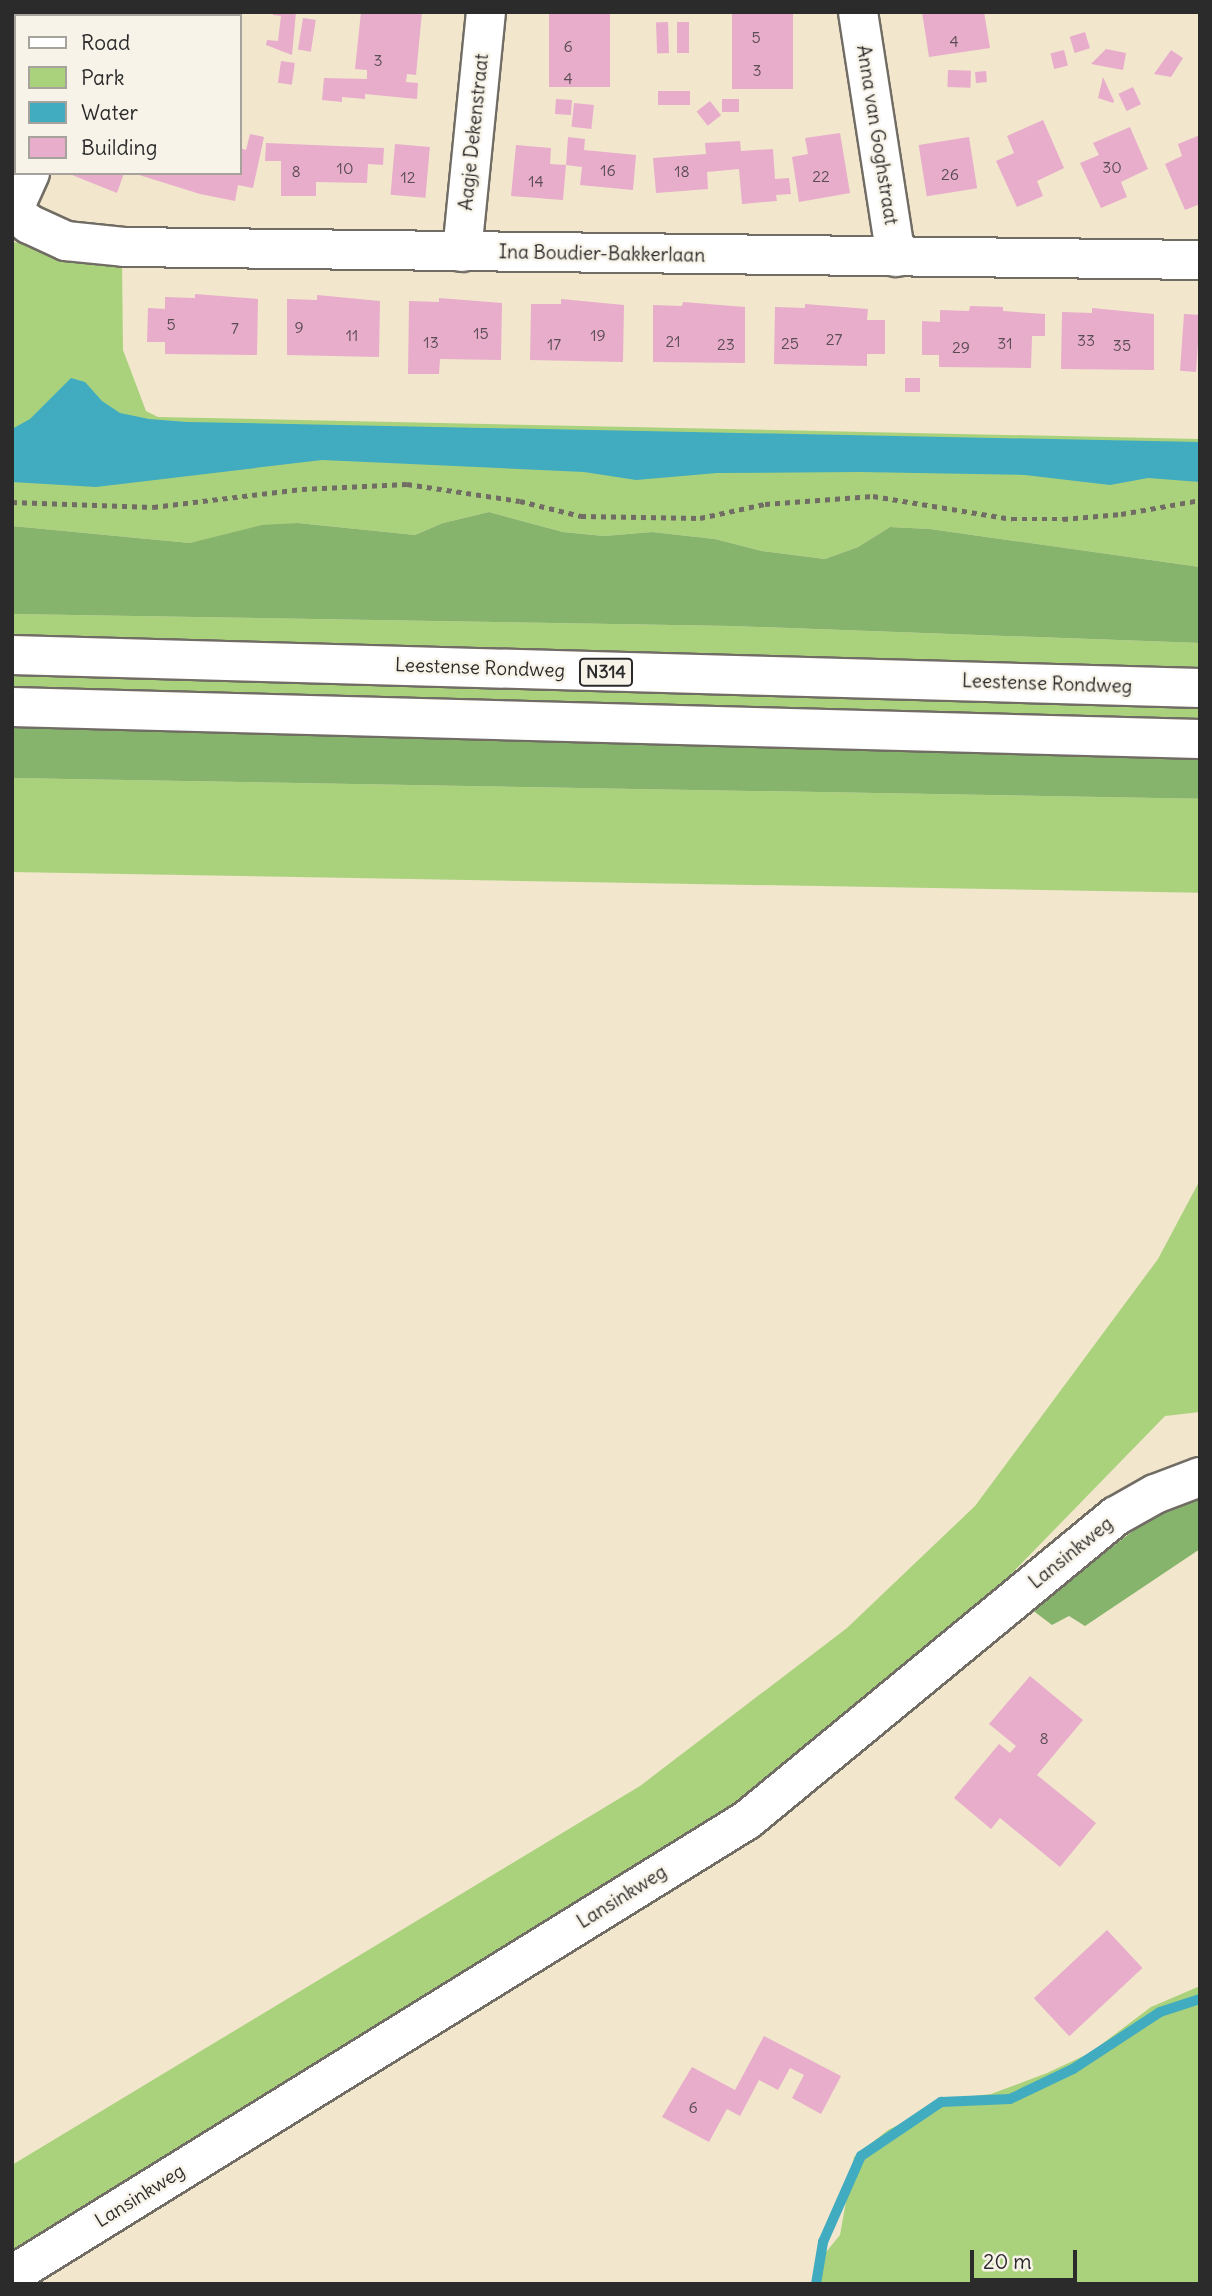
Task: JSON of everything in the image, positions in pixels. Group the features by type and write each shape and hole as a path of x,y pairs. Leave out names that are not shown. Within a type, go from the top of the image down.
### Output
{"street":[{"name":"Aagje Dekenstraat","path":"462,252 486,12"},
{"name":"Anna van Goghstraat","path":"858,12 896,257"},
{"path":"13,212 29,175"},
{"name":"Ina Boudier-Bakkerlaan","path":"13,212 49,235 85,244 462,252 1200,260"},
{"name":"Leestense Rondweg","path":"12,655 1200,688"},
{"path":"12,707 1200,739"},
{"name":"Lansinkweg","path":"12,2275 747,1820 1116,1516 1155,1494 1200,1477"}],"path":[{"path":"12,502 153,507 302,489 407,484 520,501 581,516 699,518 765,504 873,496 1012,519 1063,519 1121,514 1200,500"}],"green space":[{"path":"12,12 68,12 14,14 12,143"},
{"path":"13,242 122,260 123,350 146,411 158,417 1200,439 1200,567 930,529 890,527 858,547 825,559 762,551 715,539 652,532 604,536 563,532 489,512 443,523 415,535 298,523 190,543 12,526"},
{"path":"489,512 563,532 604,536 652,532 715,539 762,551 825,559 858,547 890,527 930,529 1200,567 1200,643 732,626 12,614 12,526 190,543 262,525 298,523 415,535 443,523"},
{"path":"12,614 732,626 1200,643 1200,674 12,639"},
{"path":"12,667 1199,708 1198,736 12,695"},
{"path":"12,722 1200,743 1199,799 12,778"},
{"path":"12,778 1200,799 1198,893 12,872"},
{"path":"1200,1180 1200,1412 1165,1416 910,1678 651,1869 12,2253 12,2165 640,1786 847,1628 975,1506 1158,1259"},
{"path":"1200,1497 1200,1549 1085,1626 1069,1616 1052,1625 1031,1609 1146,1521"},
{"path":"1200,1986 1200,2284 813,2284 822,2257 840,2235 854,2157 888,2130 955,2098 991,2094 1047,2073 1090,2053 1151,2007"}],"water":[{"path":"71,378 85,382 102,401 120,413 187,422 1200,442 1200,482 1148,478 1110,485 1025,475 860,472 717,473 636,480 584,472 322,460 96,487 12,482 12,429 30,419"}],"building":[{"path":"273,12 296,12 292,55 266,45 267,40 278,41 281,16 273,15"},
{"path":"361,12 422,12 416,75 407,74 406,82 418,83 417,99 365,94 365,99 342,97 342,102 322,100 324,78 367,79 367,70 355,69"},
{"path":"549,12 610,12 610,87 549,87"},
{"path":"732,12 793,12 793,89 732,89"},
{"path":"922,12 984,12 990,48 929,57"},
{"path":"303,18 316,20 311,52 298,50"},
{"path":"656,22 668,22 669,53 657,53"},
{"path":"677,22 689,22 689,53 677,53"},
{"path":"1085,32 1090,48 1075,53 1070,37"},
{"path":"1106,49 1126,53 1123,70 1091,64"},
{"path":"1064,50 1068,66 1054,69 1050,53"},
{"path":"1171,50 1183,58 1171,77 1154,74"},
{"path":"281,61 295,63 292,85 278,83"},
{"path":"948,70 971,71 970,88 947,87"},
{"path":"986,71 987,82 976,83 975,72"},
{"path":"1103,77 1114,101 1113,103 1098,98"},
{"path":"1133,87 1141,104 1127,111 1118,94"},
{"path":"658,91 690,91 690,105 658,105"},
{"path":"556,99 572,100 571,115 555,114"},
{"path":"722,99 739,99 739,112 722,112"},
{"path":"710,101 721,115 708,126 697,111"},
{"path":"574,103 594,105 591,129 571,127"},
{"path":"1043,120 1064,168 1037,181 1043,196 1017,207 996,161 1014,153 1007,136"},
{"path":"1130,127 1148,169 1121,182 1127,197 1101,208 1080,163 1099,155 1093,143"},
{"path":"840,133 850,193 799,202 792,157 808,154 805,138"},
{"path":"250,134 264,137 253,188 238,185 235,201 200,194 139,175 242,175 242,149 246,150"},
{"path":"1200,135 1200,204 1185,210 1165,164 1182,156 1178,144"},
{"path":"568,137 585,139 584,150 636,155 633,190 580,185 582,167 566,165"},
{"path":"969,137 977,188 927,196 919,145"},
{"path":"740,141 741,151 773,149 775,179 789,178 791,194 776,195 777,201 742,204 739,169 707,172 708,189 656,193 653,158 706,154 705,143"},
{"path":"266,143 384,148 383,165 368,164 367,183 316,182 316,196 281,196 281,161 265,161"},
{"path":"395,144 430,147 425,198 391,195"},
{"path":"516,145 551,148 550,164 566,165 563,200 511,196"},
{"path":"72,175 123,175 117,193"},
{"path":"195,294 258,299 257,355 165,354 165,342 147,342 148,308 165,309 165,297 195,298"},
{"path":"317,295 380,301 379,357 287,355 287,299 317,300"},
{"path":"439,298 502,303 501,360 440,359 439,374 408,374 409,301 439,302"},
{"path":"561,299 624,305 623,362 530,360 531,304 561,304"},
{"path":"683,302 745,307 745,363 653,362 653,305 682,306"},
{"path":"805,304 868,309 867,320 885,320 885,354 867,354 867,366 774,364 775,307 805,308"},
{"path":"970,306 1003,307 1003,311 1045,314 1045,336 1032,336 1031,368 939,367 939,355 922,355 922,321 940,322 940,310 969,311"},
{"path":"1092,308 1154,314 1154,370 1061,369 1062,312 1092,313"},
{"path":"1184,314 1200,315 1196,372 1180,371"},
{"path":"905,378 920,378 920,392 905,392"},
{"path":"1030,1676 1083,1720 1037,1775 1096,1823 1060,1867 1000,1818 991,1829 954,1798 999,1744 1010,1753 1016,1746 989,1724"},
{"path":"1107,1930 1142,1968 1069,2036 1034,1998"},
{"path":"764,2036 841,2076 821,2114 792,2098 804,2075 790,2068 778,2090 759,2080 740,2116 727,2109 709,2142 662,2117 692,2067 735,2090"}],"waterway":[{"path":"816,2284 823,2242 861,2156 941,2102 1010,2099 1073,2069 1160,2012 1200,1999"}]}
